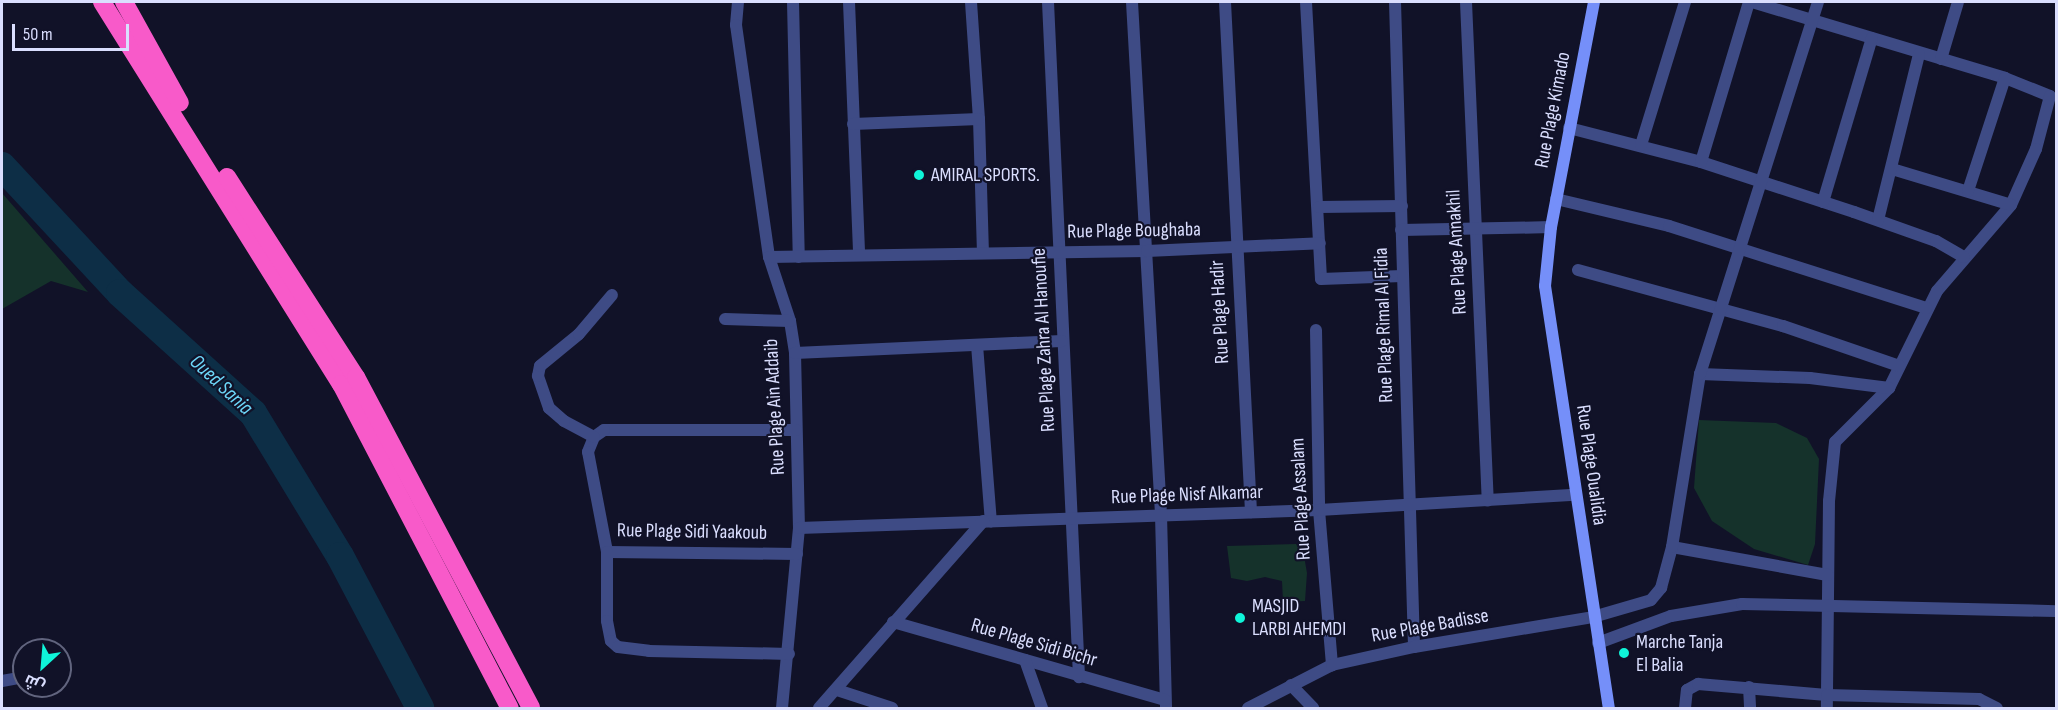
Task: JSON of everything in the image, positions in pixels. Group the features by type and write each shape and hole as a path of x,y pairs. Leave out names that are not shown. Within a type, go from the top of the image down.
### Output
{"highway":[{"path":"102,2 341,384 510,708"},
{"path":"124,2 189,119 356,377 531,708"}],"street":[{"name":"Rue Plage Ain Addaib","path":"738,2 736,25 769,257 790,321 795,353 799,528 789,654 782,708"},
{"path":"793,2 799,257"},
{"path":"849,2 859,253"},
{"path":"971,2 979,119 983,252"},
{"name":"Rue Plage Zahra Al Hanoufie","path":"1048,2 1062,341 1074,518 1079,676"},
{"path":"1132,2 1161,515 1165,704"},
{"name":"Rue Plage Hadir","path":"1225,2 1251,512"},
{"path":"1306,2 1319,207 1321,279 1402,276"},
{"name":"Rue Plage Rimal Al Fidia","path":"1395,2 1408,506 1414,647"},
{"name":"Rue Plage Annakhil","path":"1466,2 1488,501"},
{"name":"Rue Plage Kimado","path":"1551,227 1594,2"},
{"path":"1641,145 1685,2"},
{"path":"1701,162 1750,2 1918,54 2005,78 2050,96 2036,149 2011,205 1987,237 1964,257 1926,308 1889,388 1835,442 1827,604 1827,708"},
{"name":"Rue Plage Badisse","path":"1248,708 1332,665 1414,647 1593,617 1650,600 1661,588 1672,547 1700,374 1719,308 1818,2"},
{"path":"1941,59 1958,2"},
{"path":"1823,202 1872,38"},
{"path":"1878,220 1918,54"},
{"path":"1968,191 2005,78"},
{"path":"853,124 979,119"},
{"path":"1569,128 1641,145 1761,181 1936,241 1964,257"},
{"path":"1892,169 2011,205"},
{"path":"1556,199 1740,248 1926,308"},
{"path":"1319,207 1402,206"},
{"path":"1401,230 1551,227"},
{"name":"Rue Plage Oualidia","path":"1551,227 1546,302 1593,617 1609,708"},
{"name":"Rue Plage Boughaba","path":"769,257 859,253 1147,251 1320,243"},
{"path":"1578,270 1719,308 1899,366"},
{"path":"612,295 579,334 540,366 538,376 549,408 564,421 599,434 796,430"},
{"path":"725,319 790,321"},
{"name":"Rue Plage Assalam","path":"1316,330 1319,510 1332,665"},
{"path":"795,353 1062,341"},
{"path":"819,708 837,690 893,622 987,521 977,345"},
{"path":"1700,374 1810,378 1889,388"},
{"name":"Rue Plage Sidi Yaakoub","path":"599,434 588,452 589,470 608,552 797,554"},
{"name":"Rue Plage Nisf Alkamar","path":"799,528 1319,510 1575,495"},
{"path":"1672,547 1828,575"},
{"path":"608,552 607,621 611,641 618,647 649,651 789,654"},
{"path":"1598,643 1697,610 1742,604 2056,610"},
{"name":"Rue Plage Sidi Bichr","path":"893,622 1079,676 1165,704"},
{"path":"1025,660 1042,708"},
{"path":"1291,685 1313,708"},
{"path":"1685,708 1685,694 1693,685 1749,687 1827,695 1979,699 1997,708"},
{"path":"1749,687 1750,708"},
{"path":"837,690 892,708"}],"green space":[{"path":"2,193 88,292 51,281 2,309"},
{"path":"1699,420 1776,423 1807,438 1819,459 1815,544 1808,565 1754,549 1712,521 1694,488"},
{"path":"1296,544 1304,556 1307,573 1305,601 1283,602 1282,581 1265,577 1247,581 1231,578 1227,546"}],"waterway":[{"name":"Oued Sania","path":"2,166 120,293 253,413 340,556 420,708"}],"place":[{"name":"AMIRAL SPORTS.","path":"919,175"},
{"name":"MASJID LARBI AHEMDI","path":"1240,618"},
{"name":"Marche Tanja El Balia","path":"1624,653"}]}
